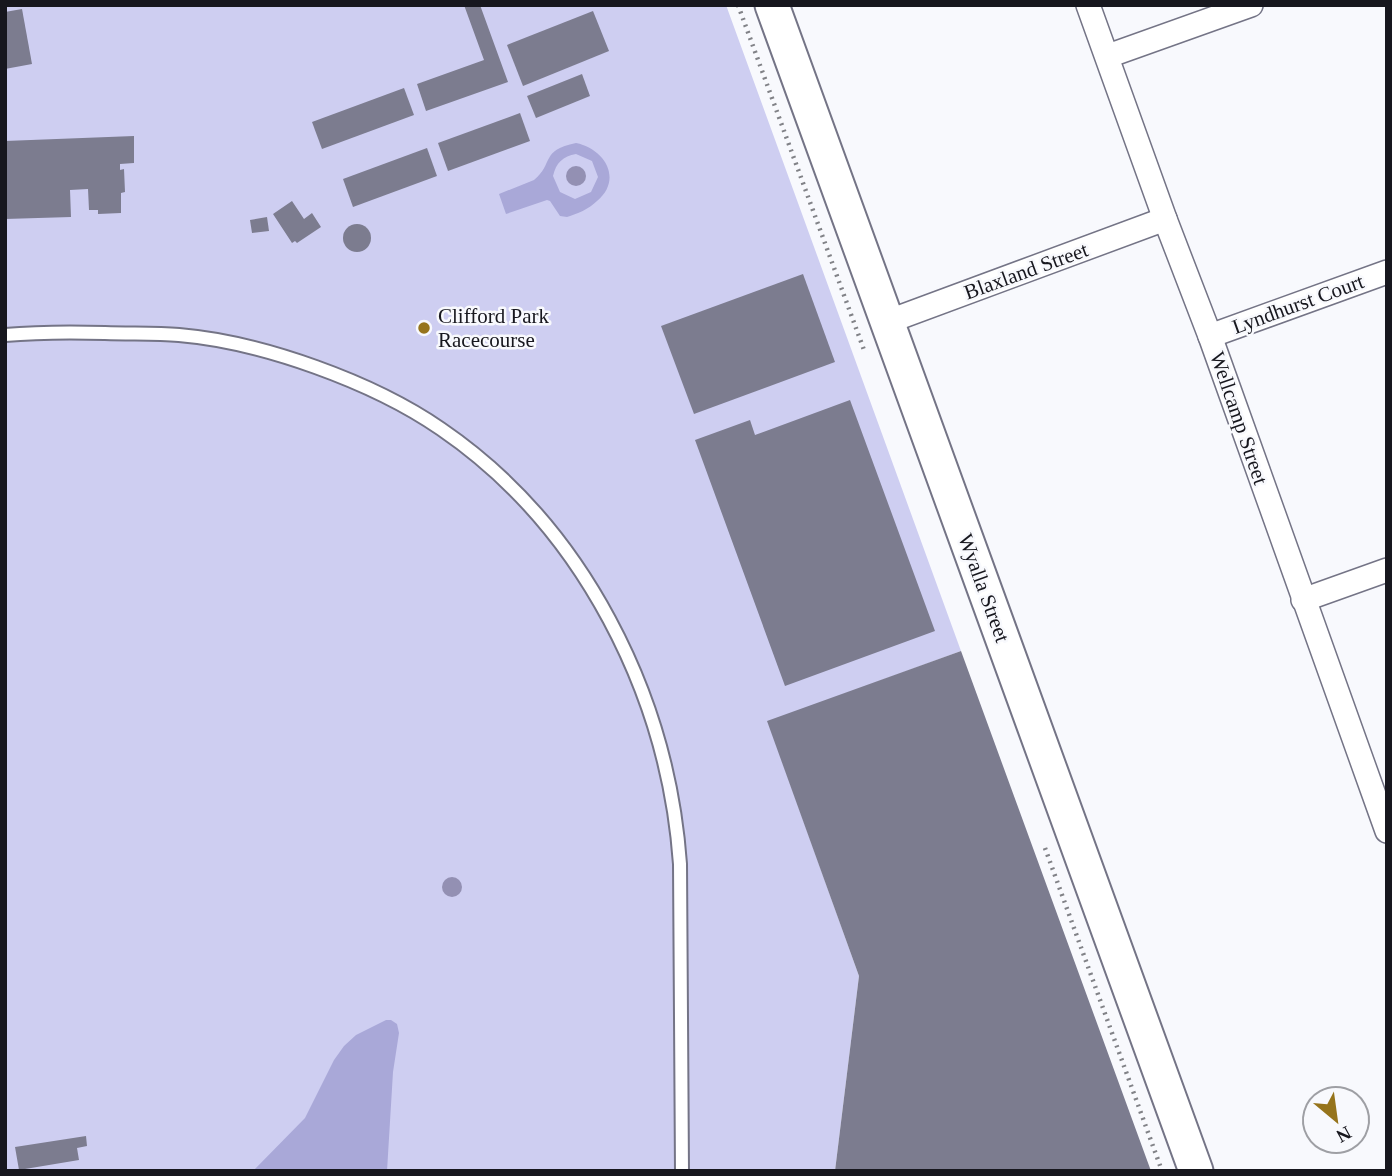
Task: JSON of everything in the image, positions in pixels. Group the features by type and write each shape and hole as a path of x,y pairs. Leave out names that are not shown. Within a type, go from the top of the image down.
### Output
{"street":[{"name":"Wyalla Street","path":"772,5 1196,1171"},
{"name":"Wellcamp Street","path":"1088,5 1387,831"},
{"path":"1108,56 1251,5"},
{"name":"Blaxland Street","path":"887,322 1164,219"},
{"name":"Lyndhurst Court","path":"1210,336 1387,272"},
{"path":"1303,600 1387,570"}],"lane":[{"path":"5,335 42,331 181,335 270,353 312,367 398,404 441,428 515,492 547,528 596,597 625,650 647,704 666,766 680,864 682,1171"}],"path":[{"path":"738,5 786,141"},
{"path":"1042,841 1162,1171"}],"shaded area":[{"name":"Clifford Park Racecourse","path":"5,5 726,5 961,651 768,722 859,976 835,1171 5,1171"},
{"path":"576,143 586,146 602,158 609,175 605,192 590,206 567,217 560,216 547,200 506,214 499,194 534,180 552,154","holes":["576,154 592,161 598,177 591,192 575,199 560,192 553,176 561,161"]},
{"path":"386,1020 397,1024 399,1033 393,1072 387,1171 253,1171 305,1118 334,1060 344,1046 356,1035"}],"building":[{"path":"464,5 480,5 508,82 426,111 417,84 484,60"},
{"path":"22,9 32,64 5,69 5,12"},
{"path":"593,11 609,51 523,86 507,45"},
{"path":"582,74 590,96 536,118 527,96"},
{"path":"404,88 414,115 322,149 312,122"},
{"path":"520,113 530,141 448,171 438,143"},
{"path":"134,136 134,163 120,164 120,170 124,169 125,192 121,193 121,213 98,214 98,210 89,210 88,189 70,190 71,217 5,219 5,141"},
{"path":"427,148 437,176 353,207 343,179"},
{"path":"292,201 304,219 312,213 321,227 297,243 292,243 273,214"},
{"path":"267,217 269,231 252,233 250,220"},
{"path":"357,224 367,228 371,238 367,248 357,252 347,248 343,238 347,228"},
{"path":"803,274 835,362 694,414 661,326"},
{"path":"850,400 935,631 785,686 695,440 750,420 755,435"},
{"path":"961,651 1151,1171 835,1171 859,976 767,721"},
{"path":"86,1136 87,1146 77,1148 79,1160 19,1170 15,1147"}],"place":[{"name":"Clifford Park Racecourse","path":"424,328"}]}
